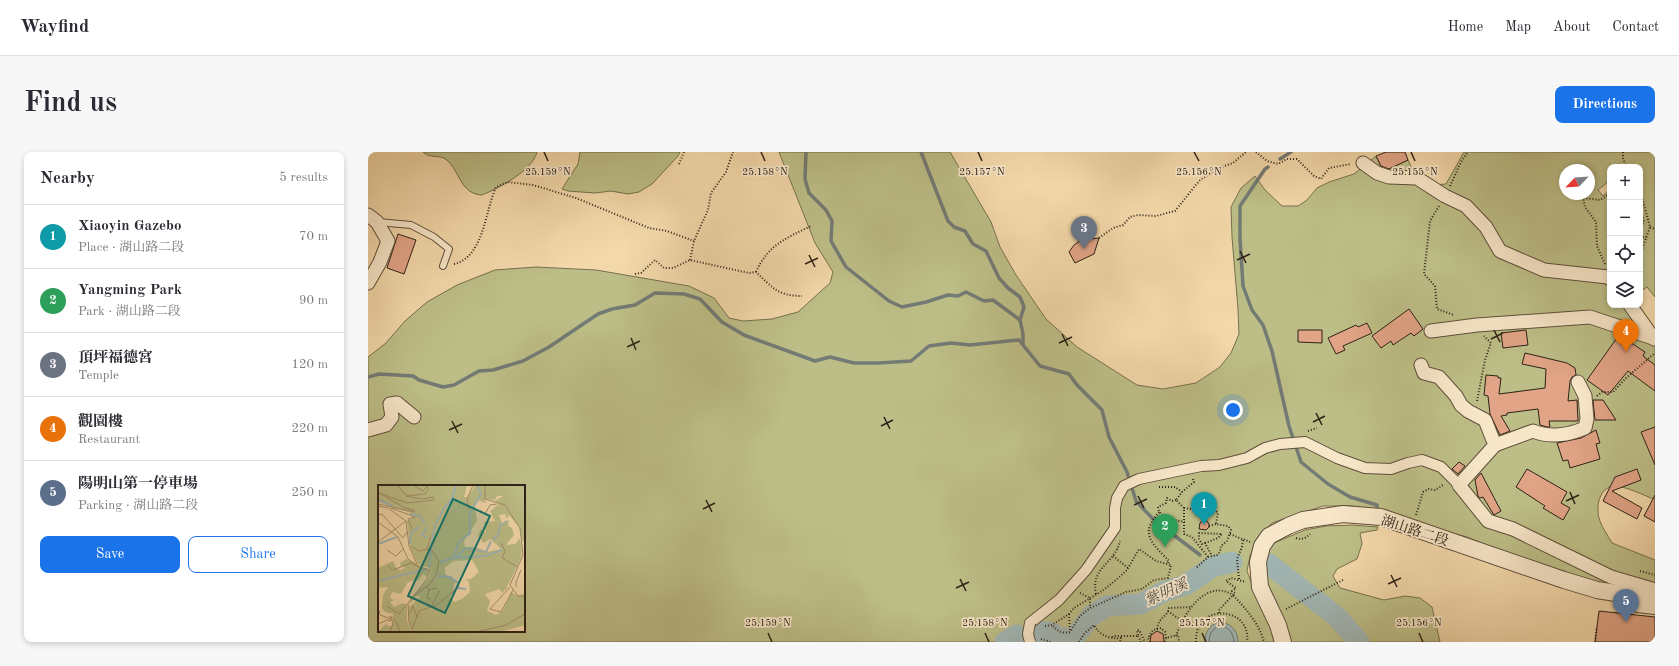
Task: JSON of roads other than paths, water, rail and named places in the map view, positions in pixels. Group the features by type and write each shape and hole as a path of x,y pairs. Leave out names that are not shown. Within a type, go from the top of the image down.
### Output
{"street":[{"path":"1362,163 1377,173 1389,177 1417,178 1445,196 1466,206 1486,227 1500,251 1544,270 1607,278"},
{"path":"368,283 380,262 388,241 373,218"},
{"path":"1632,308 1654,340"},
{"path":"1431,331 1477,325 1590,317 1654,340"},
{"path":"1421,365 1424,373 1439,377 1451,390 1461,405 1485,420 1495,445"},
{"path":"1455,482 1495,445 1533,431 1541,435 1555,435 1578,431 1585,428 1587,419 1585,396 1578,382"},
{"path":"368,430 386,425 392,417 390,404 397,403 414,417"},
{"path":"1034,640 1028,634 1030,623 1059,600 1071,587 1086,570 1115,528 1115,508 1117,498 1124,486 1139,479 1190,468 1219,465 1247,458 1265,448 1288,443 1305,442 1337,458 1365,468 1391,469 1422,460 1440,467 1455,482 1488,521 1513,529 1611,576 1646,587 1655,592"},
{"name":"湖山路二段","path":"1283,642 1278,625 1260,587 1258,562 1262,546 1269,536 1288,526 1304,520 1332,515 1343,514 1382,518 1597,590 1622,594 1640,591 1655,592"},
{"name":"湖山路二段","path":"1622,594 1638,604 1655,606"}],"lane":[{"path":"373,218 411,225 434,237 449,249 443,266"}],"water":[{"path":"1218,622 1226,623 1235,630 1238,642 1205,642 1208,630 1212,625"}],"waterway":[{"path":"806,152 805,179 809,193 826,210 832,221 831,241 846,267 889,301 902,307 926,302 948,295 958,296 966,292 984,301 993,300 1020,320"},
{"path":"921,152 948,221 954,227 965,231 973,244 986,251 999,278 1008,288 1020,297 1024,307 1020,320 1023,343"},
{"path":"1280,159 1291,152"},
{"path":"1268,167 1265,169 1240,206 1240,239 1243,286 1252,310 1263,325 1272,351 1289,426 1301,462 1328,484 1350,497 1377,505 1377,511"},
{"path":"368,377 379,374 413,376 419,380 443,387 454,385 479,371 493,370 523,361 549,347 598,314 612,309 635,305 655,293 684,294 700,299 722,322 744,335 815,361 830,357 854,363 911,361 929,346 951,343 970,345 1019,340 1040,366 1069,374 1077,385 1102,410 1109,437 1127,472 1136,501 1154,520 1200,555"},
{"name":"紫明溪","path":"1038,632 1050,632 1060,638 1073,639 1091,616 1107,606 1141,604 1165,591 1186,585 1212,567 1232,562"},
{"name":"紫明溪","path":"1269,564 1337,617 1359,642"},
{"name":"紫明溪","path":"1005,642 1017,635"}],"place":[{"name":"頂坪福德宮","path":"1084,249"},
{"name":"觀園樓","path":"1626,352"},
{"name":"Xiaoyin Gazebo","path":"1204,525"},
{"name":"Yangming Park","path":"1165,547"},
{"name":"陽明山第一停車場","path":"1626,622"}]}
